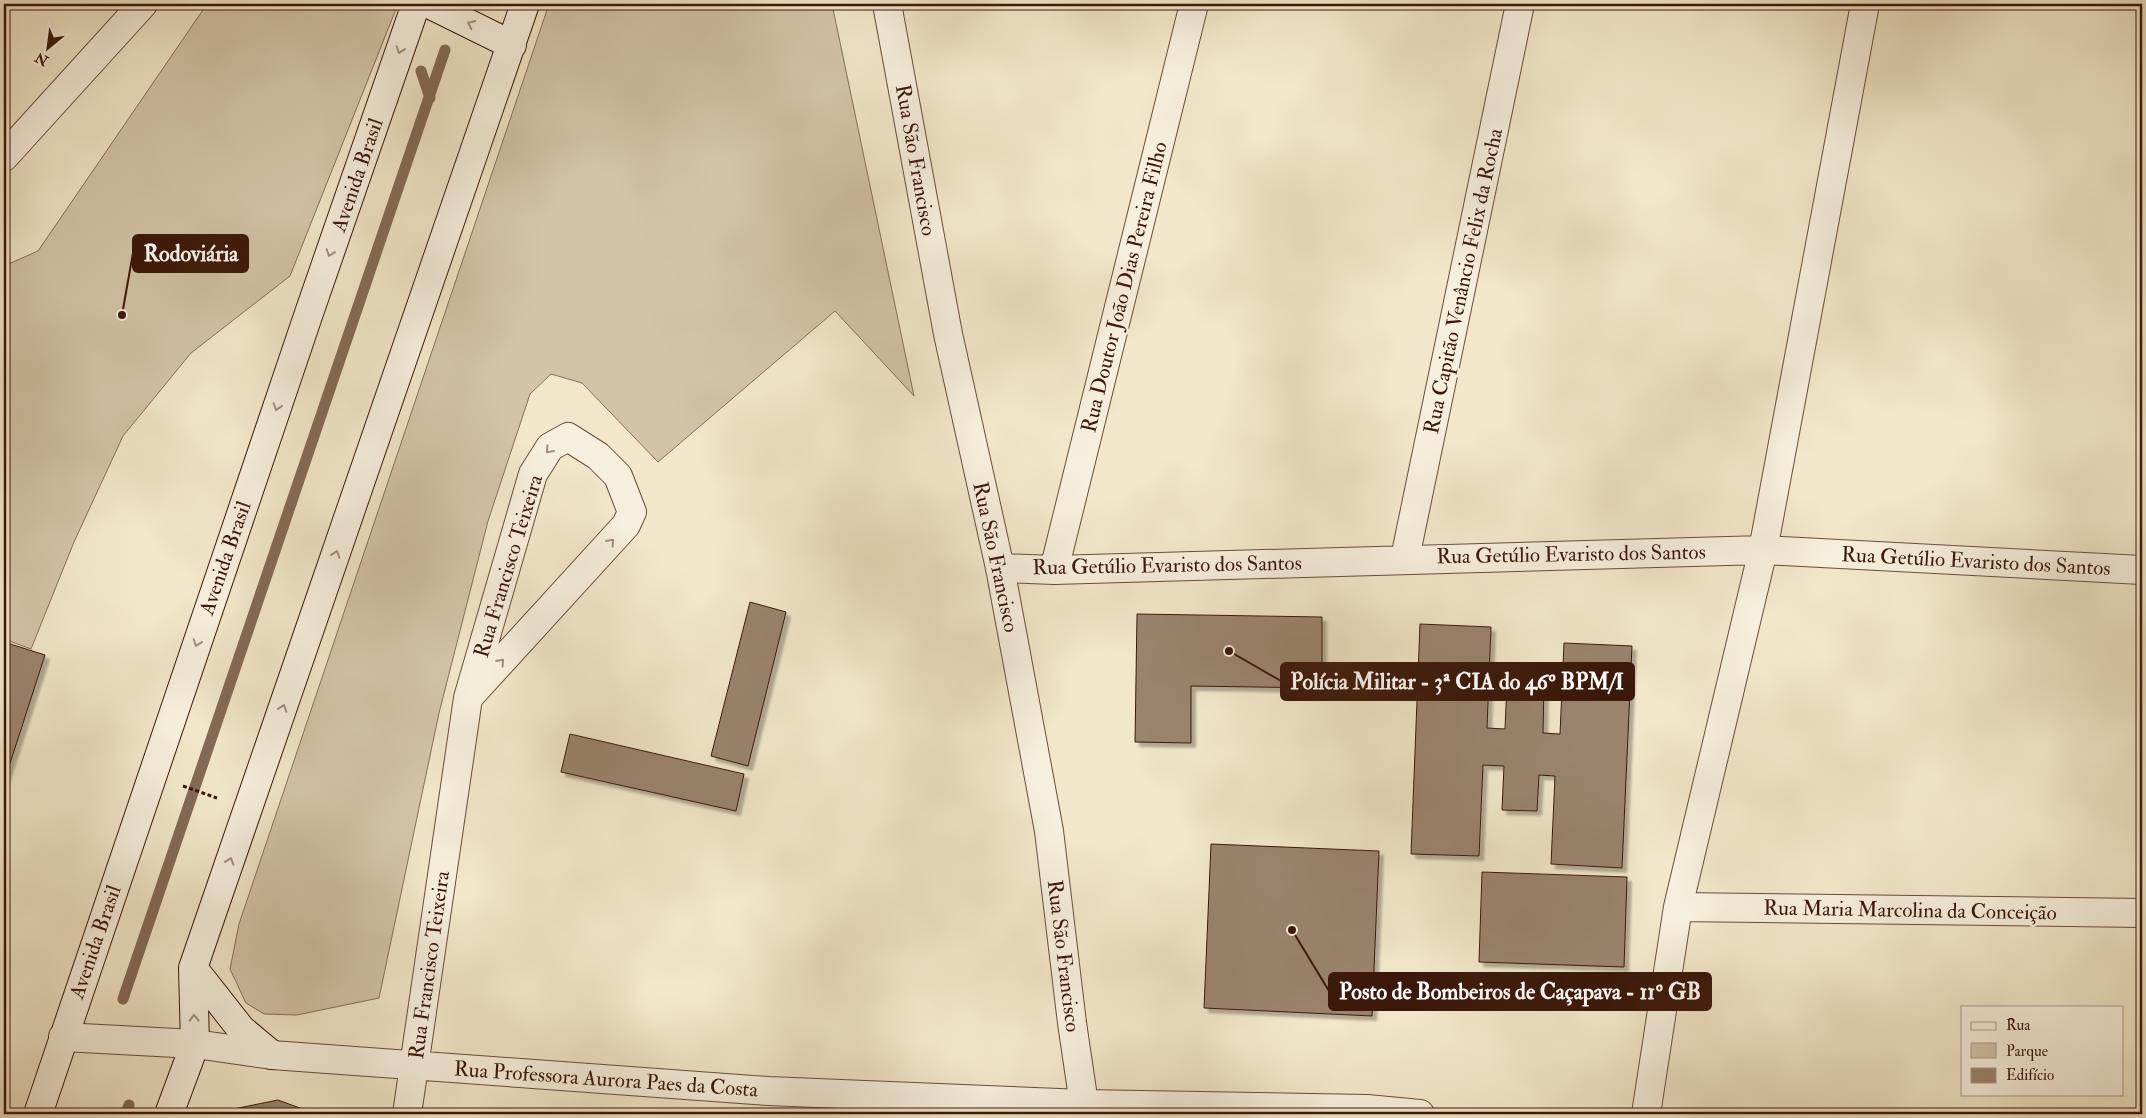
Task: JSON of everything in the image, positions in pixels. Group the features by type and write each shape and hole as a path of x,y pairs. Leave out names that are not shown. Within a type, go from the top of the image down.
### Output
{"street":[{"path":"4,156 143,4"},
{"name":"Avenida Brasil","path":"38,1114 416,4"},
{"path":"429,4 512,45"},
{"path":"169,1114 195,1044 193,968 525,4"},
{"name":"Rua São Francisco","path":"887,4 948,334 1000,568 1049,831 1084,1109"},
{"name":"Rua Doutor João Dias Pereira Filho","path":"1054,570 1194,4"},
{"name":"Rua Capitão Venâncio Felix da Rocha","path":"1405,558 1520,4"},
{"path":"1646,1114 1678,906 1763,550 1865,4"},
{"name":"Rua Francisco Teixeira","path":"407,1114 468,698 533,474 550,447 568,438 598,456 618,476 632,512 626,525 468,698"},
{"name":"Rua Getúlio Evaristo dos Santos","path":"1000,568 1054,570 1405,558 1763,550 2142,570"},
{"name":"Rua Maria Marcolina da Conceição","path":"1678,906 2142,913"},
{"path":"193,968 241,1029 272,1055"},
{"name":"Rua Professora Aurora Paes da Costa","path":"63,1037 195,1044 272,1055 414,1065 765,1103 1084,1109 1367,1109 1420,1114"}],"path":[{"path":"174,783 216,798"}],"green space":[{"path":"207,4 398,4 290,276 191,353 123,436 74,542 31,649 4,639 4,266 38,251"},
{"path":"549,4 832,4 914,396 835,311 658,462 582,383 551,374 530,394 488,521 439,713 379,998 297,1015 264,1014 246,1003 230,969 239,924"}],"building":[{"path":"750,602 786,612 748,766 711,756"},
{"path":"1137,614 1322,617 1322,688 1191,686 1191,743 1135,742"},
{"path":"1420,624 1491,627 1487,728 1505,729 1507,682 1544,683 1543,733 1560,734 1564,643 1632,646 1622,868 1551,864 1555,776 1539,775 1537,811 1502,810 1504,766 1483,765 1479,856 1411,854"},
{"path":"4,642 45,655 4,782"},
{"path":"570,734 744,774 736,811 561,772"},
{"path":"1211,844 1379,851 1372,1016 1204,1008"},
{"path":"1482,872 1627,877 1624,967 1479,962"},
{"path":"278,1100 316,1114 209,1114"}],"waterway":[{"path":"123,999 445,50"},
{"path":"421,71 430,98"},
{"path":"126,1114 129,1105"}],"place":[{"name":"Rodoviária","path":"122,315"},
{"name":"Polícia Militar - 3ª CIA do 46º BPM/I","path":"1229,651"},
{"name":"Posto de Bombeiros de Caçapava - 11º GB","path":"1292,930"}]}
